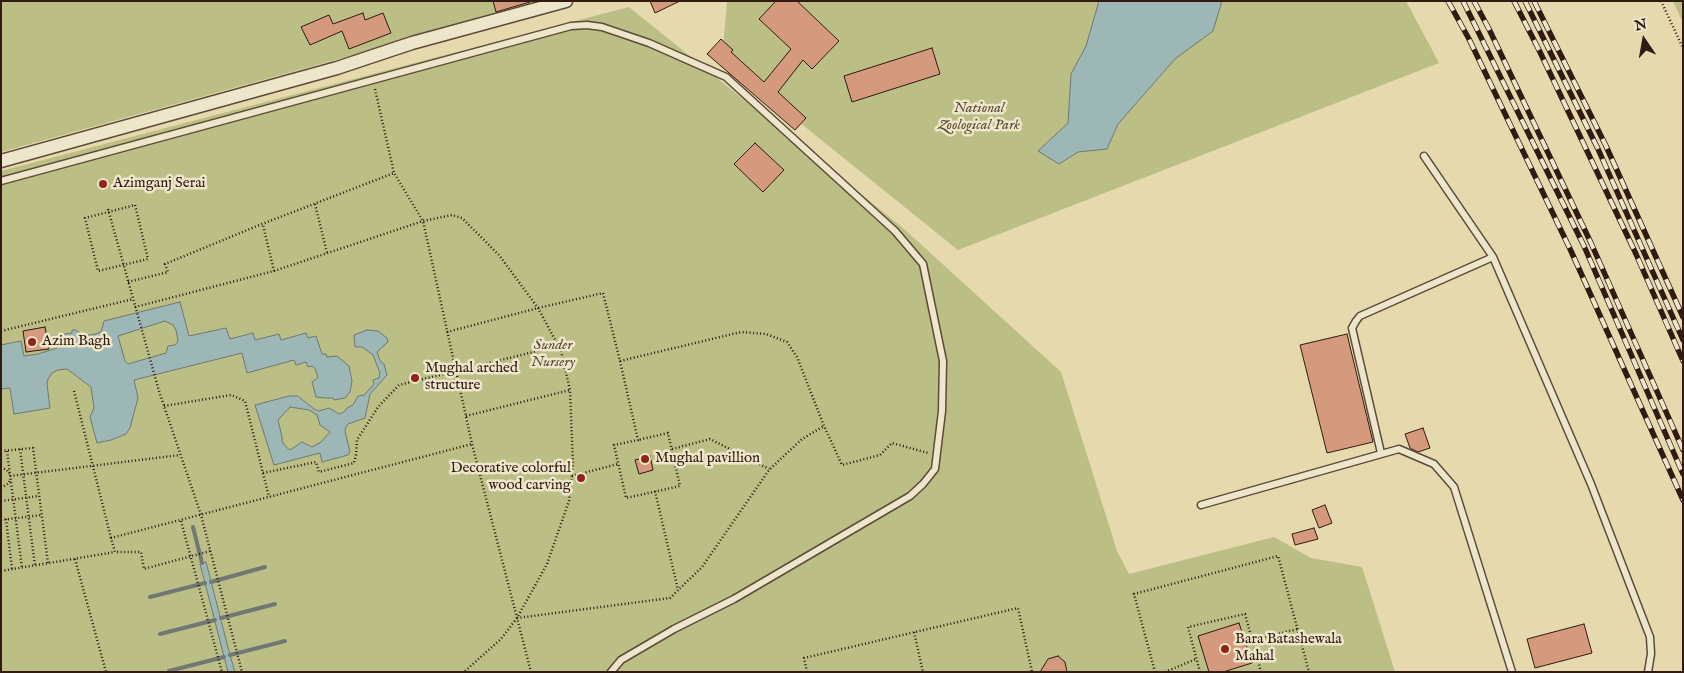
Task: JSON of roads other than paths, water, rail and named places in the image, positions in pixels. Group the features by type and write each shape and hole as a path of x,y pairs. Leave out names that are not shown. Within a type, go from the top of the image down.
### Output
{"street":[{"path":"1,161 337,68 412,43 566,1"}],"lane":[{"path":"1,181 571,26 602,27 650,42 726,77 895,231 922,264 943,361 942,411 935,469 910,496 734,599 644,646 621,660 611,672"},
{"path":"1424,156 1493,257 1591,484 1650,637 1651,654 1648,672"},
{"path":"1381,453 1352,328 1356,320 1360,316 1493,257"},
{"path":"1201,505 1399,449 1434,464 1454,487 1512,672"}],"water":[{"path":"1099,1 1222,1 1213,31 1175,59 1118,124 1107,149 1078,152 1059,164 1038,151 1068,123 1071,74 1086,46"},
{"path":"180,302 189,336 226,328 230,339 253,333 255,340 279,334 281,340 306,333 308,338 316,336 322,354 326,354 327,357 337,356 349,366 352,381 350,392 345,398 334,400 333,398 316,397 312,382 318,378 315,368 312,366 308,367 306,362 296,365 294,360 247,373 242,353 134,380 138,398 130,428 126,434 111,440 97,443 90,417 94,408 91,387 67,369 52,373 48,379 50,408 14,414 10,388 1,389 1,345 21,341 24,356 38,354 57,348 57,344 52,336 72,333 72,330 76,330 84,336 95,334 101,332 104,321","holes":["165,321 173,325 178,341 175,345 168,346 166,353 128,364 125,361 118,336"]},
{"path":"367,330 378,331 387,338 388,342 377,352 380,361 384,364 387,375 370,394 365,418 348,424 346,427 345,431 350,452 348,455 322,462 320,453 274,465 255,405 289,396 298,396 319,411 329,408 339,414 344,412 353,405 358,396 364,395 367,392 374,384 373,380 379,378 380,373 373,355 362,347 355,347 354,335","holes":["290,407 309,410 317,415 320,425 330,432 321,442 312,447 302,442 290,450 282,441 278,420"]},
{"path":"206,562 235,672 228,672 200,564"}],"waterway":[{"path":"193,527 202,563"},
{"path":"211,582 265,567"},
{"path":"150,597 205,583"},
{"path":"221,618 275,604"},
{"path":"160,634 215,620"},
{"path":"230,655 285,641"},
{"path":"169,671 224,657"}],"railway":[{"path":"1448,1 1469,39 1571,251 1683,500"},
{"path":"1463,1 1584,246 1683,474"},
{"path":"1474,1 1591,243 1683,450"},
{"path":"1514,1 1636,254 1683,361"},
{"path":"1525,1 1598,149 1683,340"},
{"path":"1534,1 1606,146 1683,317"}],"place":[{"name":"Azimganj Serai","path":"103,184"},
{"name":"Azim Bagh","path":"32,342"},
{"name":"Mughal arched structure","path":"415,378"},
{"name":"Mughal pavillion","path":"645,459"},
{"name":"Decorative colorful wood carving","path":"581,478"},
{"name":"Bara Batashewala Mahal","path":"1225,649"}],"park label":[{"name":"National Zoological Park","path":"979,118"},
{"name":"Sunder Nursery","path":"553,354"}]}
